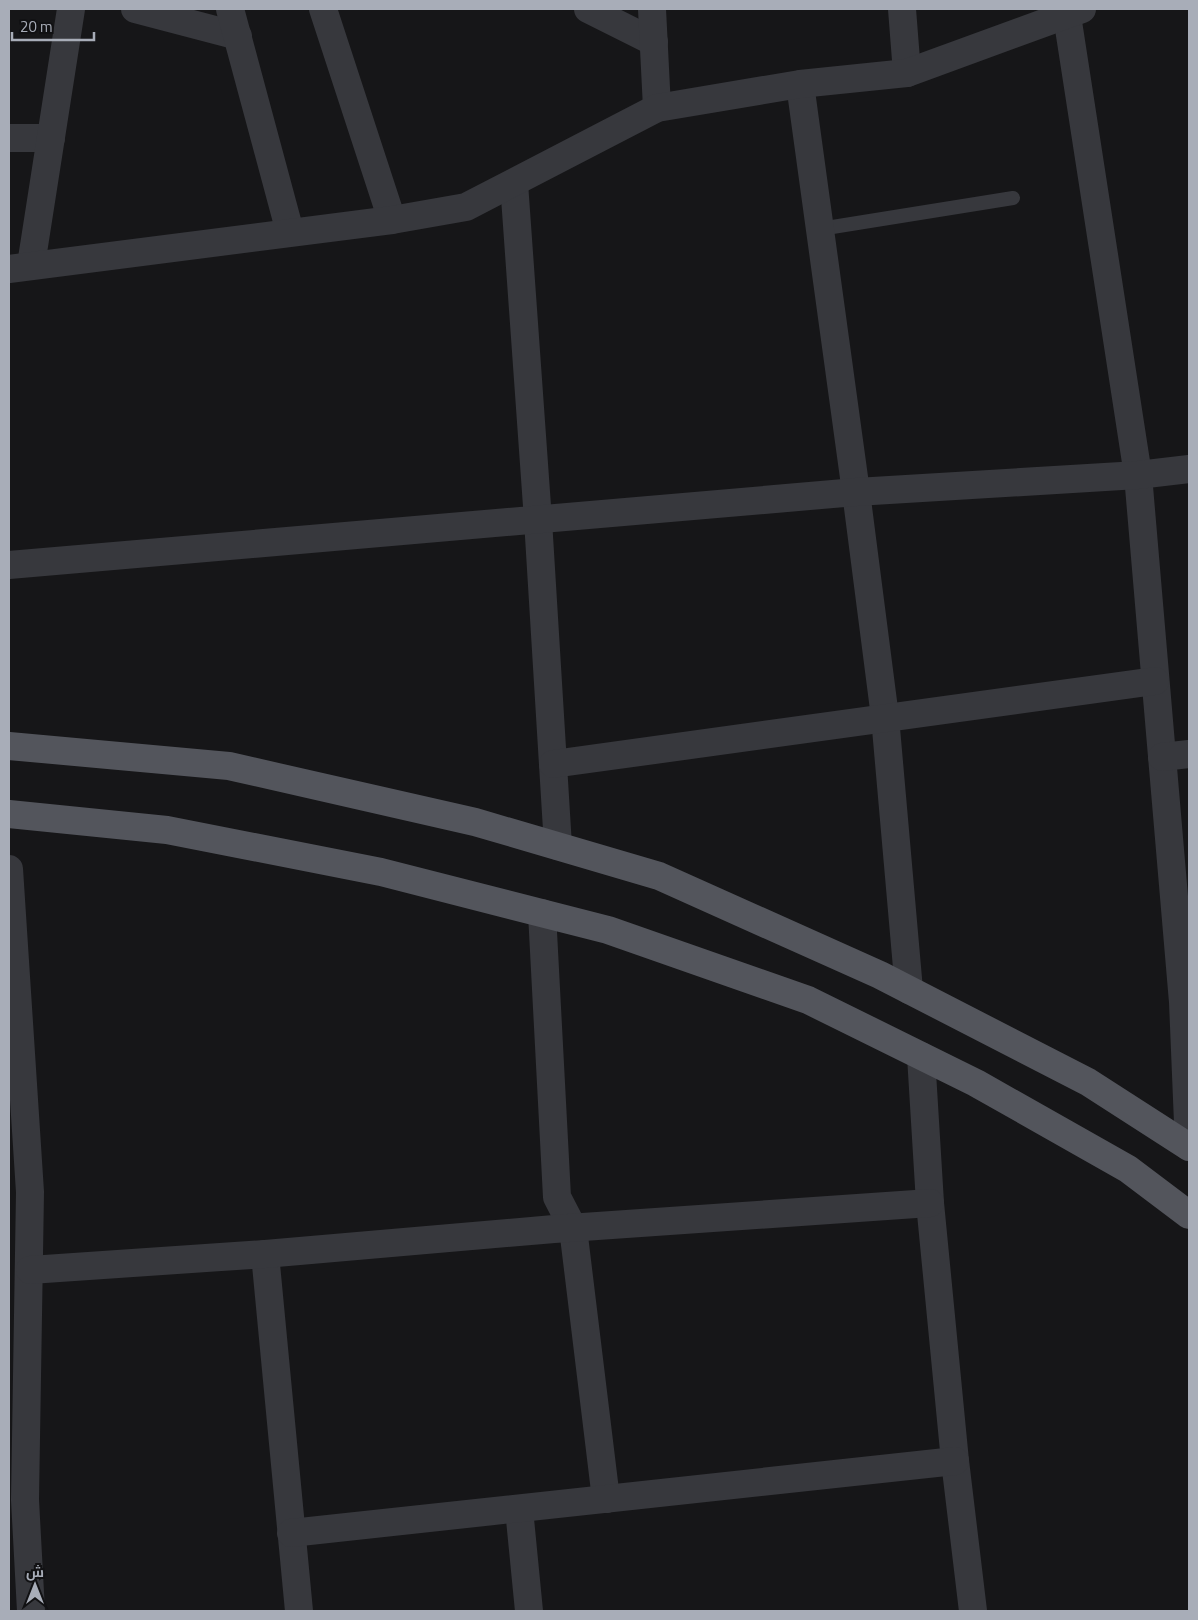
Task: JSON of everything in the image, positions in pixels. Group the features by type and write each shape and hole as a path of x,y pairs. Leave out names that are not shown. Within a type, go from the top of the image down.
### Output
{"main road":[{"path":"9,746 229,766 475,822 659,876 880,975 1088,1082 1189,1147"},
{"path":"9,814 167,830 382,872 608,930 808,1000 976,1083 1128,1169 1189,1215"}],"street":[{"path":"71,9 51,138 20,267 392,220 466,207 657,108 800,84 908,72 1072,11 1138,475 1162,757 1186,1002 1189,1147"},
{"path":"135,9 238,36"},
{"path":"230,9 290,232"},
{"path":"323,9 392,220"},
{"path":"588,9 654,42"},
{"path":"652,9 657,108"},
{"path":"902,9 908,72"},
{"path":"800,84 885,718 909,990"},
{"path":"9,138 51,138"},
{"path":"514,183 538,520 558,846"},
{"path":"9,565 856,492 1138,475 1189,469"},
{"path":"553,764 1156,681"},
{"path":"1162,757 1189,754"},
{"path":"9,869 20,1192 30,1270 25,1500 31,1611"},
{"path":"542,913 556,1197 573,1228 606,1499"},
{"path":"921,1056 930,1204 954,1461 973,1611"},
{"path":"30,1270 265,1254 573,1228 930,1204"},
{"path":"265,1254 299,1611"},
{"path":"291,1533 954,1461"},
{"path":"519,1509 529,1611"}],"lane":[{"path":"820,229 1013,198"}]}
